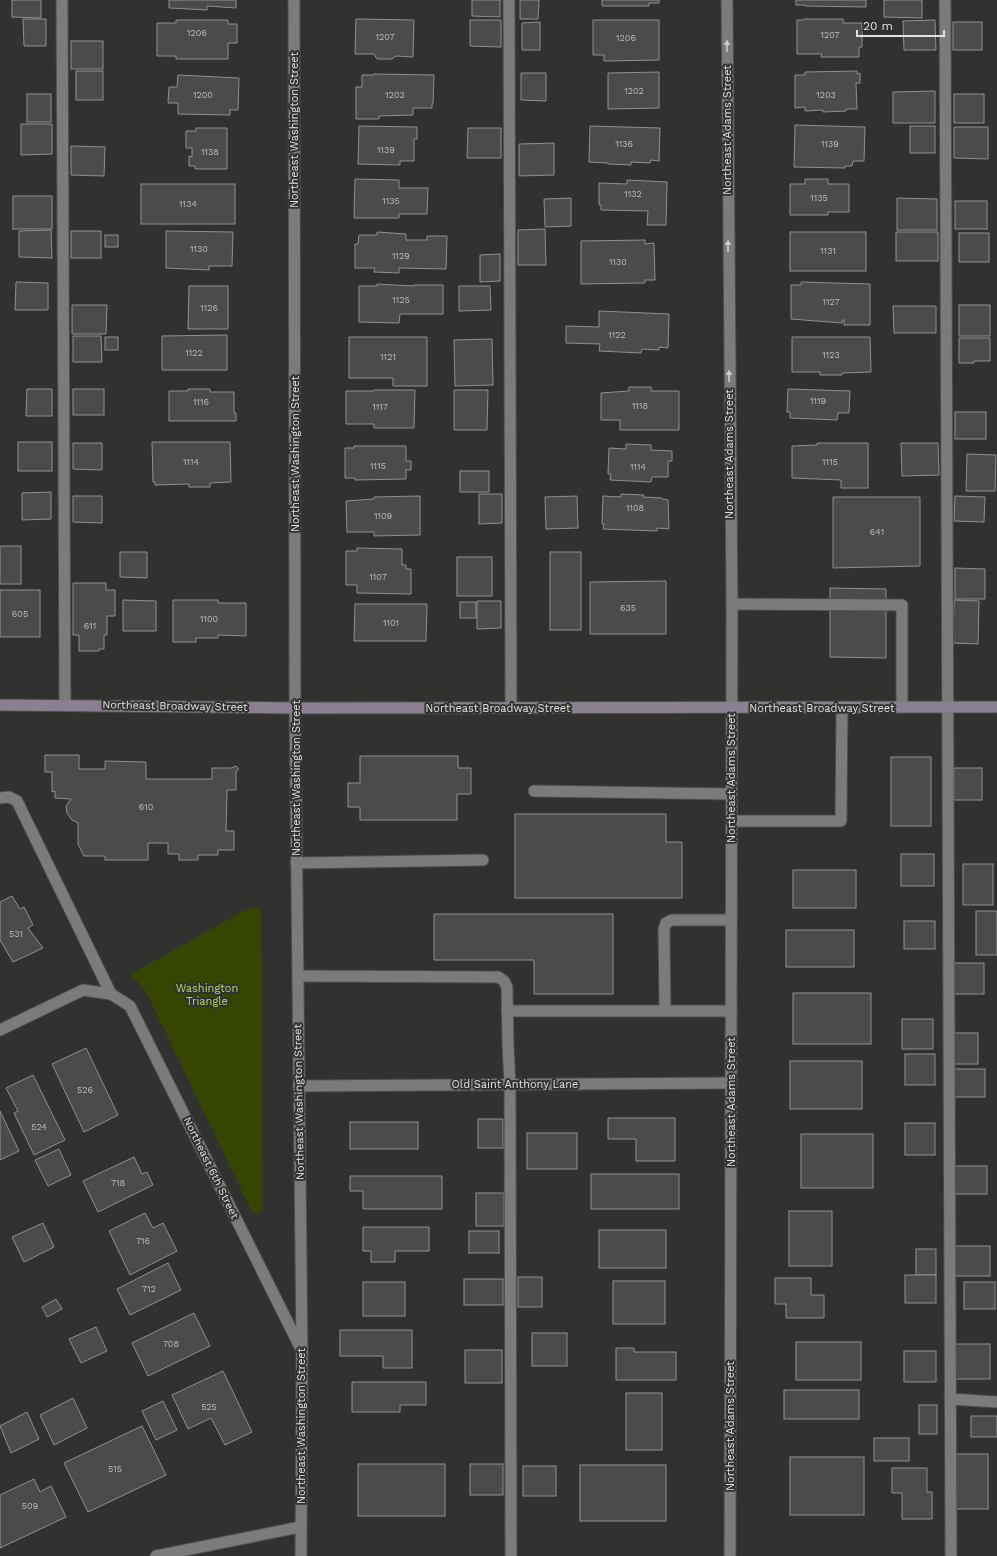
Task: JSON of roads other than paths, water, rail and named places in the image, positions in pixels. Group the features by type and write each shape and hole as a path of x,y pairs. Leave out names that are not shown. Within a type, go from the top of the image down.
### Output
{"main road":[{"name":"Northeast Broadway Street","path":"0,705 65,704 295,708 997,707"}],"street":[{"path":"62,0 65,704"},
{"name":"Northeast Washington Street","path":"294,0 295,708 302,1351 301,1556"},
{"path":"509,0 511,708"},
{"name":"Northeast Adams Street","path":"727,0 730,569 732,604 730,1556"},
{"path":"944,0 951,1556"},
{"path":"732,604 902,605 902,707"},
{"path":"731,821 842,821 842,707"},
{"path":"534,791 731,794"},
{"path":"0,798 9,797 16,801 111,994"},
{"path":"296,863 483,860"},
{"path":"665,1010 664,929 666,923 672,920 731,920"},
{"path":"298,976 498,977 504,981 507,987 510,1084 511,1556"},
{"path":"0,1030 83,990 111,994"},
{"name":"Northeast 6th Street","path":"111,994 130,1006 302,1351"},
{"path":"507,1011 731,1011"},
{"name":"Old Saint Anthony Lane","path":"299,1086 731,1083"},
{"path":"950,1399 997,1402"},
{"path":"156,1556 300,1527"}],"park label":[{"name":"Washington Triangle","path":"207,994"}]}
